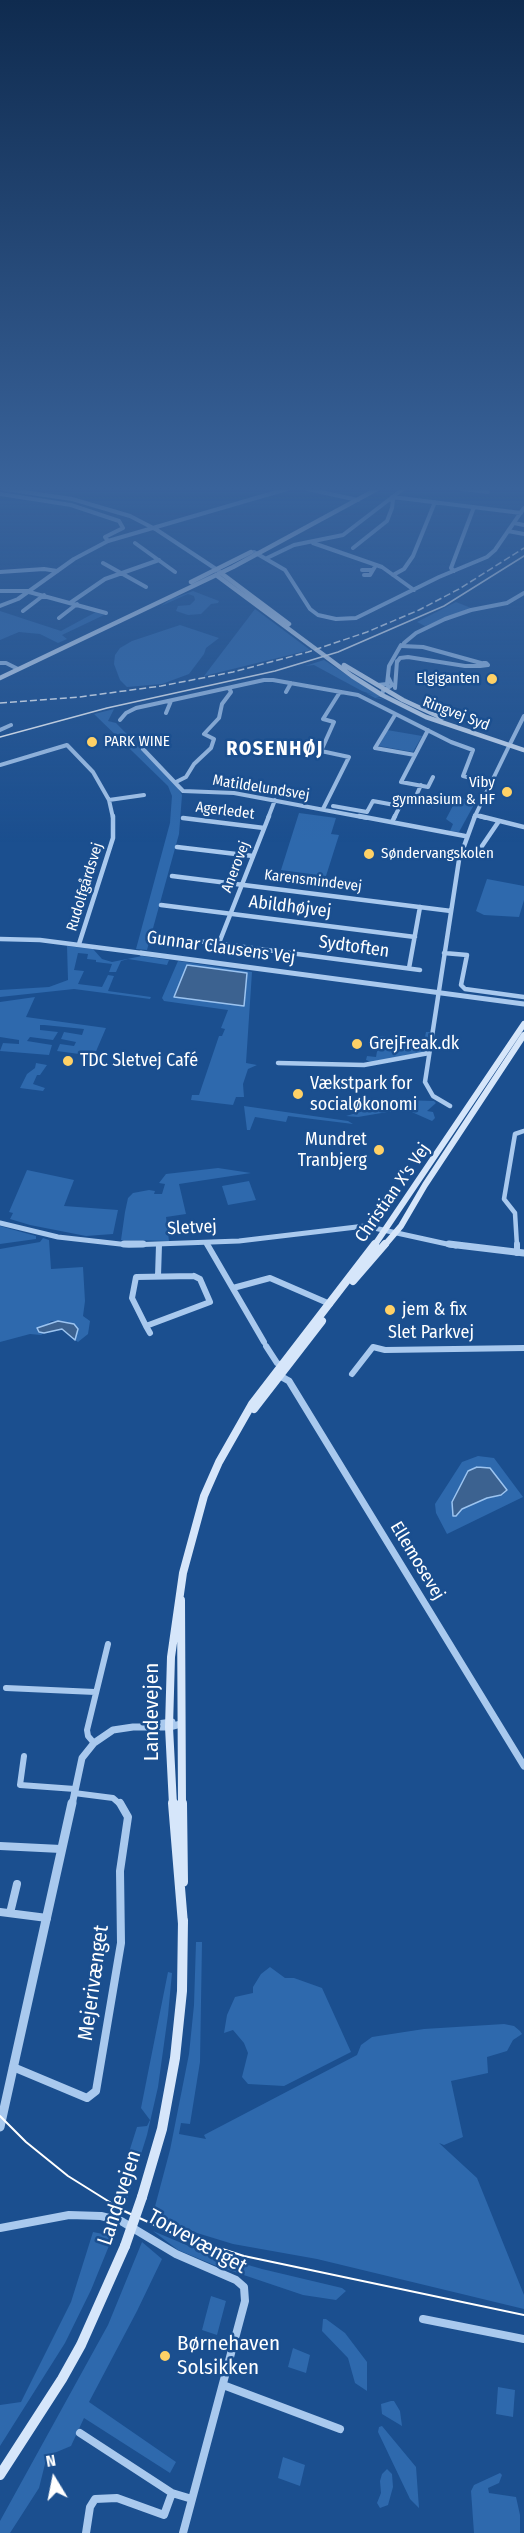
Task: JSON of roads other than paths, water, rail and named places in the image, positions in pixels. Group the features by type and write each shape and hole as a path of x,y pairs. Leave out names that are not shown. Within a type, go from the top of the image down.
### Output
{"main road":[{"path":"0,676 143,607"},
{"path":"16,668 146,607"},
{"path":"262,607 335,664 385,692 396,688 397,693 438,717"},
{"name":"Ringvej Syd","path":"268,607 340,663 426,717 524,748"},
{"name":"Ringvej Syd","path":"385,692 438,717 510,744"},
{"name":"Christian X's Vej","path":"278,1375 282,1365 386,1230 524,1024"},
{"name":"Christian X's Vej","path":"278,1375 354,1280 396,1232 524,1034"},
{"name":"Landevejen","path":"183,1924 175,1838 169,1724 173,1631 183,1573 204,1496 235,1433 278,1375"},
{"name":"Landevejen","path":"0,2483 81,2345 125,2246 162,2129 175,2058 182,1991 180,1630 183,1573"},
{"name":"Landevejen","path":"0,2475 12,2460"}],"street":[{"path":"23,611 28,607"},
{"path":"59,618 73,607"},
{"path":"87,607 106,613"},
{"path":"309,607 329,618 362,617 381,607"},
{"path":"378,685 386,684 390,664 407,645 432,625 460,613 487,607"},
{"path":"396,688 397,662 407,645"},
{"path":"407,645 480,664"},
{"path":"397,662 400,658 408,657 465,666 480,664"},
{"path":"0,663 16,668"},
{"path":"385,692 392,685 388,677"},
{"path":"120,720 131,710 229,688 267,680 291,683 358,695 395,715 473,750 463,776 491,783"},
{"path":"286,692 291,683"},
{"path":"176,782 184,779 211,747 214,739 204,734 219,718 222,704 231,692 229,688"},
{"path":"323,809 349,757 321,750 334,722 323,719 340,692"},
{"path":"166,713 171,701"},
{"path":"395,715 375,748 415,755"},
{"path":"450,1106 437,1100 425,1084 459,860 465,836 524,716"},
{"path":"0,730 11,725"},
{"path":"428,730 401,782 428,786 433,777"},
{"name":"Rudolfgårdsvej","path":"0,765 67,745 93,772 109,800 114,821 113,838 79,944"},
{"name":"Matildelundsvej","path":"143,748 183,791 222,792 275,800 465,836"},
{"path":"416,796 422,785"},
{"path":"109,800 144,795"},
{"name":"Anerovej","path":"219,943 275,800"},
{"name":"Matildelundsvej","path":"333,806 367,812 373,801 400,806 392,822"},
{"path":"475,815 524,827"},
{"name":"Agerledet","path":"183,818 264,828"},
{"path":"482,846 499,821"},
{"path":"177,847 253,856"},
{"name":"Karensmindevej","path":"172,876 451,910"},
{"name":"Abildhøjvej","path":"161,905 415,937"},
{"name":"Sydtoften","path":"410,968 420,907"},
{"name":"Sydtoften","path":"152,935 420,970"},
{"name":"Gunnar Clausens Vej","path":"0,939 79,944 524,1004"},
{"path":"444,953 467,956 461,985 465,989 524,997"},
{"path":"278,1063 364,1065 429,1053"},
{"path":"521,1253 515,1213 504,1199 515,1134 524,1131"},
{"name":"Sletvej","path":"0,1223 73,1240 159,1245 206,1243 347,1226 365,1226 456,1246 521,1253"},
{"path":"206,1243 265,1344 277,1363 282,1365"},
{"path":"158,1276 159,1245"},
{"path":"146,1326 210,1302 198,1277 140,1276 134,1280 133,1302 146,1326 150,1333"},
{"path":"233,1287 270,1278 330,1304"},
{"name":"Slet Parkvej","path":"352,1374 373,1347 385,1350 524,1348"},
{"name":"Ellemosevej","path":"278,1375 289,1381 524,1766"},
{"path":"94,1743 87,1734 108,1644"},
{"path":"6,1688 96,1692"},
{"path":"0,2127 82,1758 94,1743 113,1730 181,1724"},
{"path":"24,1756 20,1785 74,1791"},
{"name":"Mejerivænget","path":"13,2067 87,2098 96,2091 121,1943 120,1871 128,1817 123,1806 112,1798 74,1791"},
{"path":"0,1846 61,1849"},
{"path":"10,1913 17,1884"},
{"path":"0,1912 47,1918"},
{"name":"Torvevænget","path":"0,2228 69,2215 101,2216 121,2222 176,2254 240,2283 244,2287 245,2301 183,2533"},
{"path":"423,2319 524,2339"},
{"path":"223,2385 340,2429"},
{"path":"80,2433 172,2493 192,2499"},
{"path":"86,2533 90,2507 95,2499 117,2498 164,2515 172,2493"}],"tram line":[{"path":"0,737 107,708 275,671 338,652 441,607"},
{"path":"0,2116 26,2142 68,2176 124,2211 170,2232 244,2256 524,2315"}],"railway":[{"path":"0,703 79,697 161,686 233,672 308,652 367,632 424,607"}],"place":[{"name":"Elgiganten","path":"492,679"},
{"name":"PARK WINE","path":"92,742"},
{"name":"Viby gymnasium & HF","path":"507,792"},
{"name":"Søndervangskolen","path":"369,854"},
{"name":"GrejFreak.dk","path":"357,1044"},
{"name":"TDC Sletvej Café","path":"68,1061"},
{"name":"Vækstpark for socialøkonomi","path":"298,1094"},
{"name":"Mundret Tranbjerg","path":"379,1150"},
{"name":"jem & fix","path":"390,1310"},
{"name":"Børnehaven Solsikken","path":"165,2356"}],"district":[{"name":"ROSENHØJ","path":"275,749"}]}
